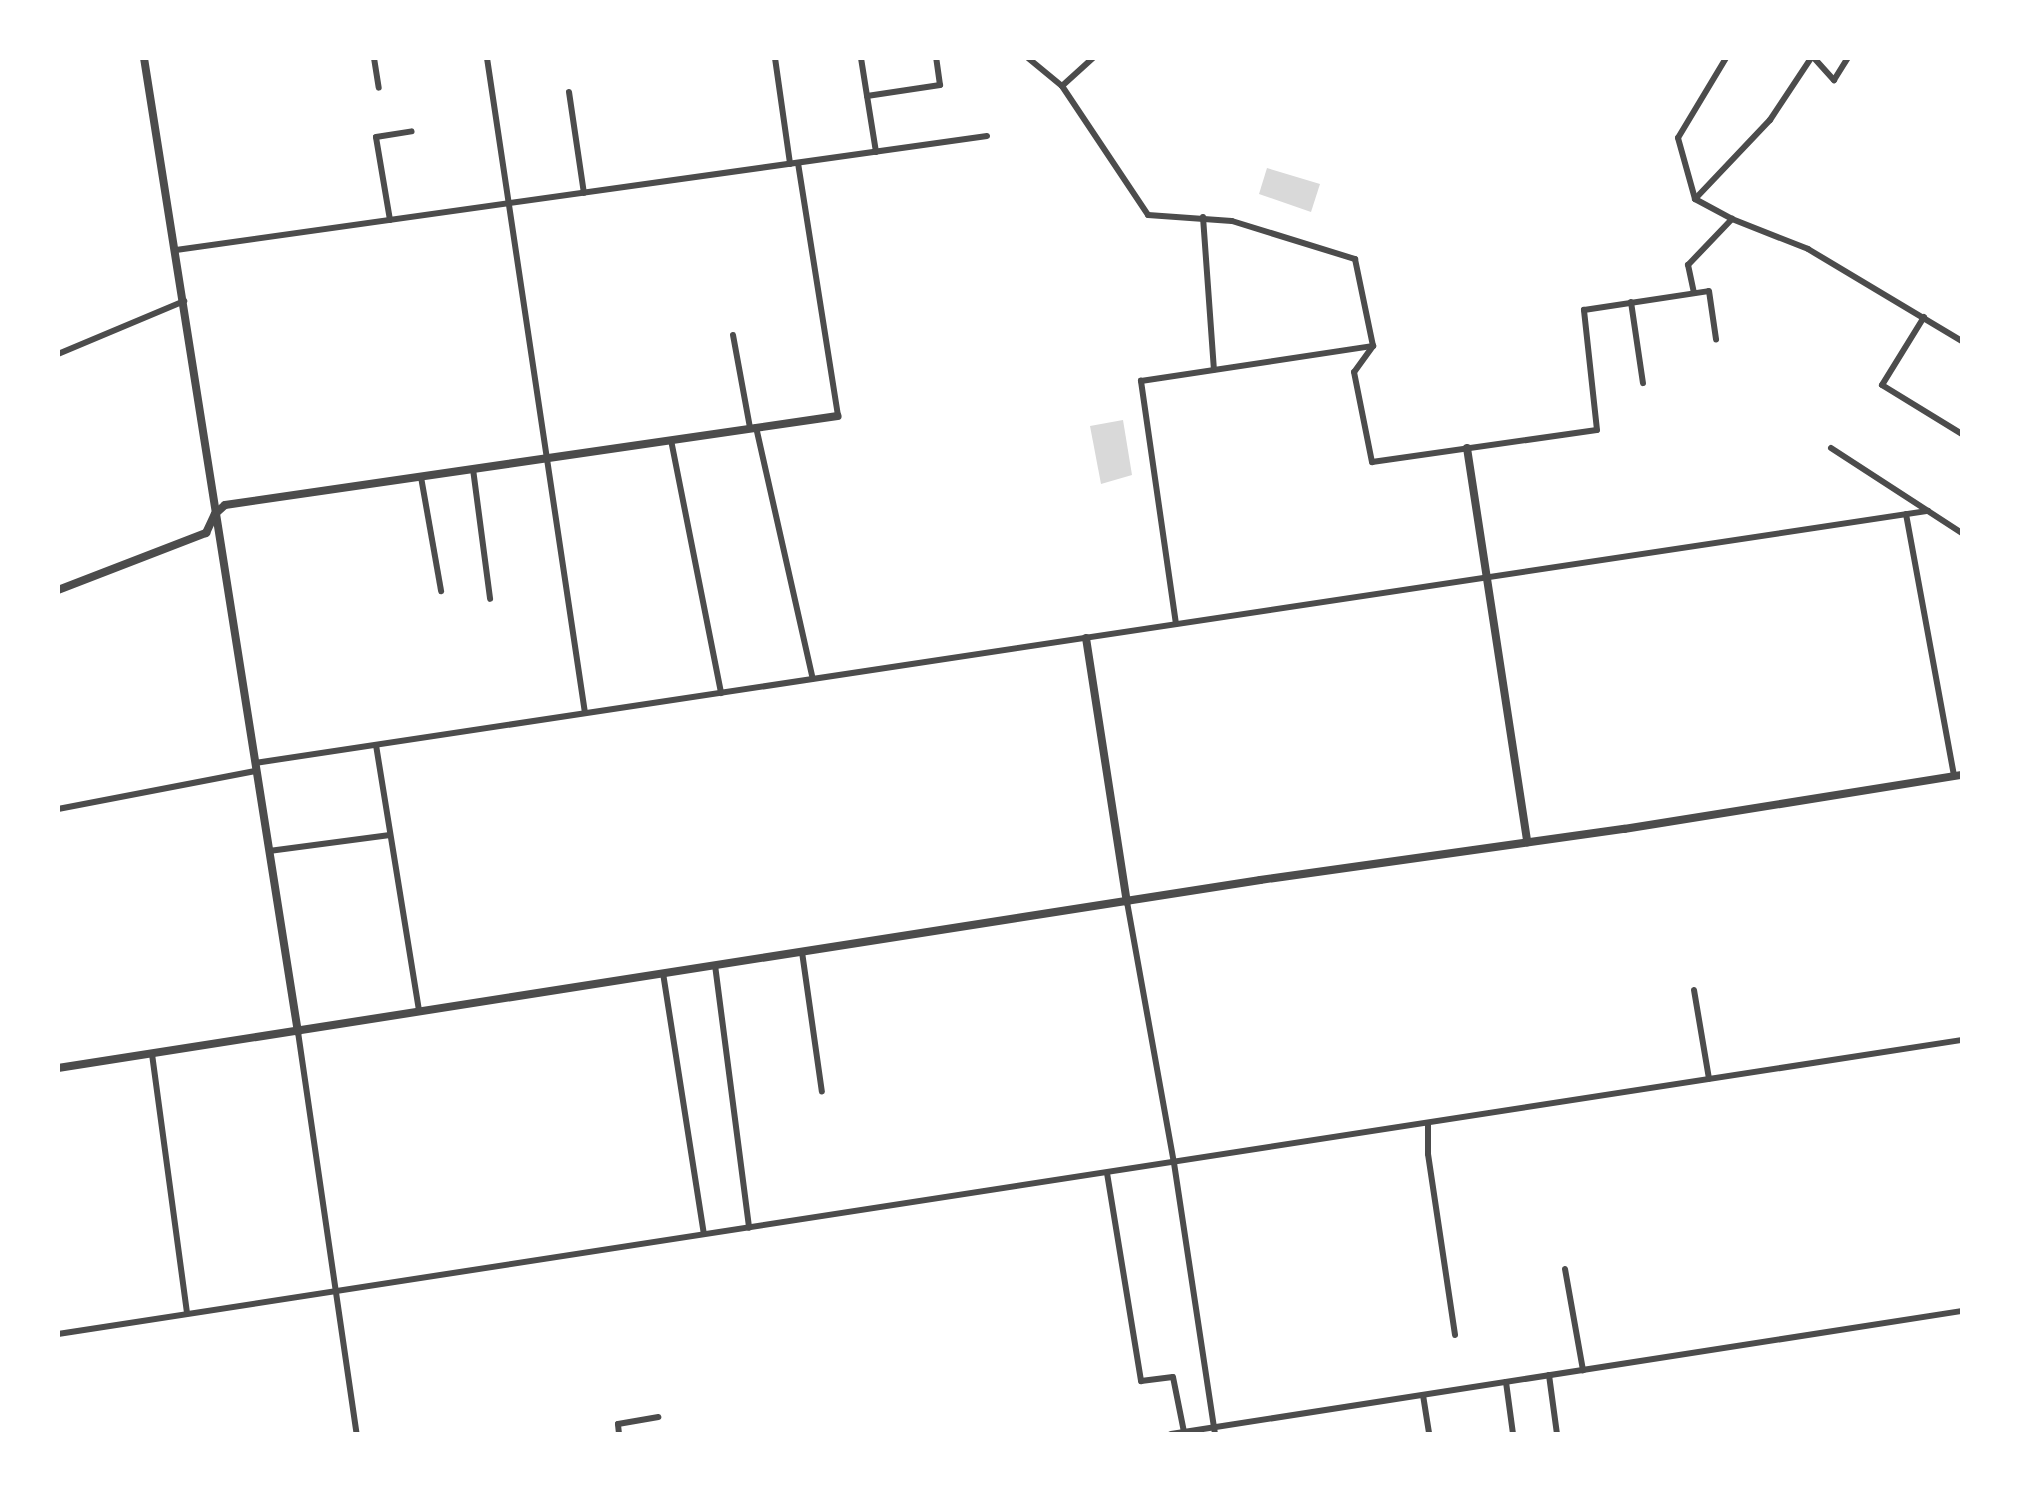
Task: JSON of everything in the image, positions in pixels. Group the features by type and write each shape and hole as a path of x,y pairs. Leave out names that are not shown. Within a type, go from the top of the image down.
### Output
{"street":[{"path":"144,58 298,1032 357,1434"},
{"path":"374,58 379,88"},
{"path":"487,58 585,713"},
{"path":"775,58 790,164"},
{"path":"861,58 876,152"},
{"path":"867,96 940,85 936,58"},
{"path":"1028,58 1062,86 1148,215 1232,221 1355,259 1373,346 1354,372 1372,462 1597,430 1584,310 1709,291 1716,339"},
{"path":"1062,86 1093,58"},
{"path":"1726,58 1678,138 1695,199 1732,219 1808,249 1962,341"},
{"path":"1695,199 1770,120 1812,58 1834,80 1848,58"},
{"path":"569,92 584,193"},
{"path":"390,220 376,137 412,131"},
{"path":"176,250 987,136"},
{"path":"58,590 206,533 215,514 225,505 838,416 798,163"},
{"path":"1203,217 1214,370"},
{"path":"1694,293 1688,265 1732,219"},
{"path":"58,354 184,301"},
{"path":"1631,302 1643,383"},
{"path":"1924,317 1882,385 1962,434"},
{"path":"733,335 813,679"},
{"path":"1176,624 1141,381 1373,346"},
{"path":"671,440 721,693"},
{"path":"1467,448 1527,842"},
{"path":"1831,448 1962,533"},
{"path":"473,469 490,599"},
{"path":"421,477 441,591"},
{"path":"58,809 376,745 1928,511"},
{"path":"58,1068 1958,776 1906,514"},
{"path":"1086,638 1127,902 1132,916 1174,1163 1215,1431"},
{"path":"376,745 419,1011"},
{"path":"269,851 390,835"},
{"path":"802,952 822,1092"},
{"path":"715,965 749,1228"},
{"path":"663,973 704,1234"},
{"path":"1694,990 1709,1079"},
{"path":"58,1334 1962,1040"},
{"path":"152,1054 187,1314"},
{"path":"1428,1124 1428,1154 1455,1335"},
{"path":"1107,1173 1141,1381 1173,1377 1184,1432"},
{"path":"1565,1269 1583,1370"},
{"path":"1171,1434 1215,1431 1423,1395 1962,1311"},
{"path":"1549,1375 1557,1434"},
{"path":"1506,1382 1513,1434"},
{"path":"1423,1395 1429,1434"},
{"path":"619,1434 618,1424 658,1417"}],"shaded area":[{"path":"1267,168 1320,184 1311,212 1259,194"},
{"path":"1123,420 1132,475 1101,484 1090,426"}]}
